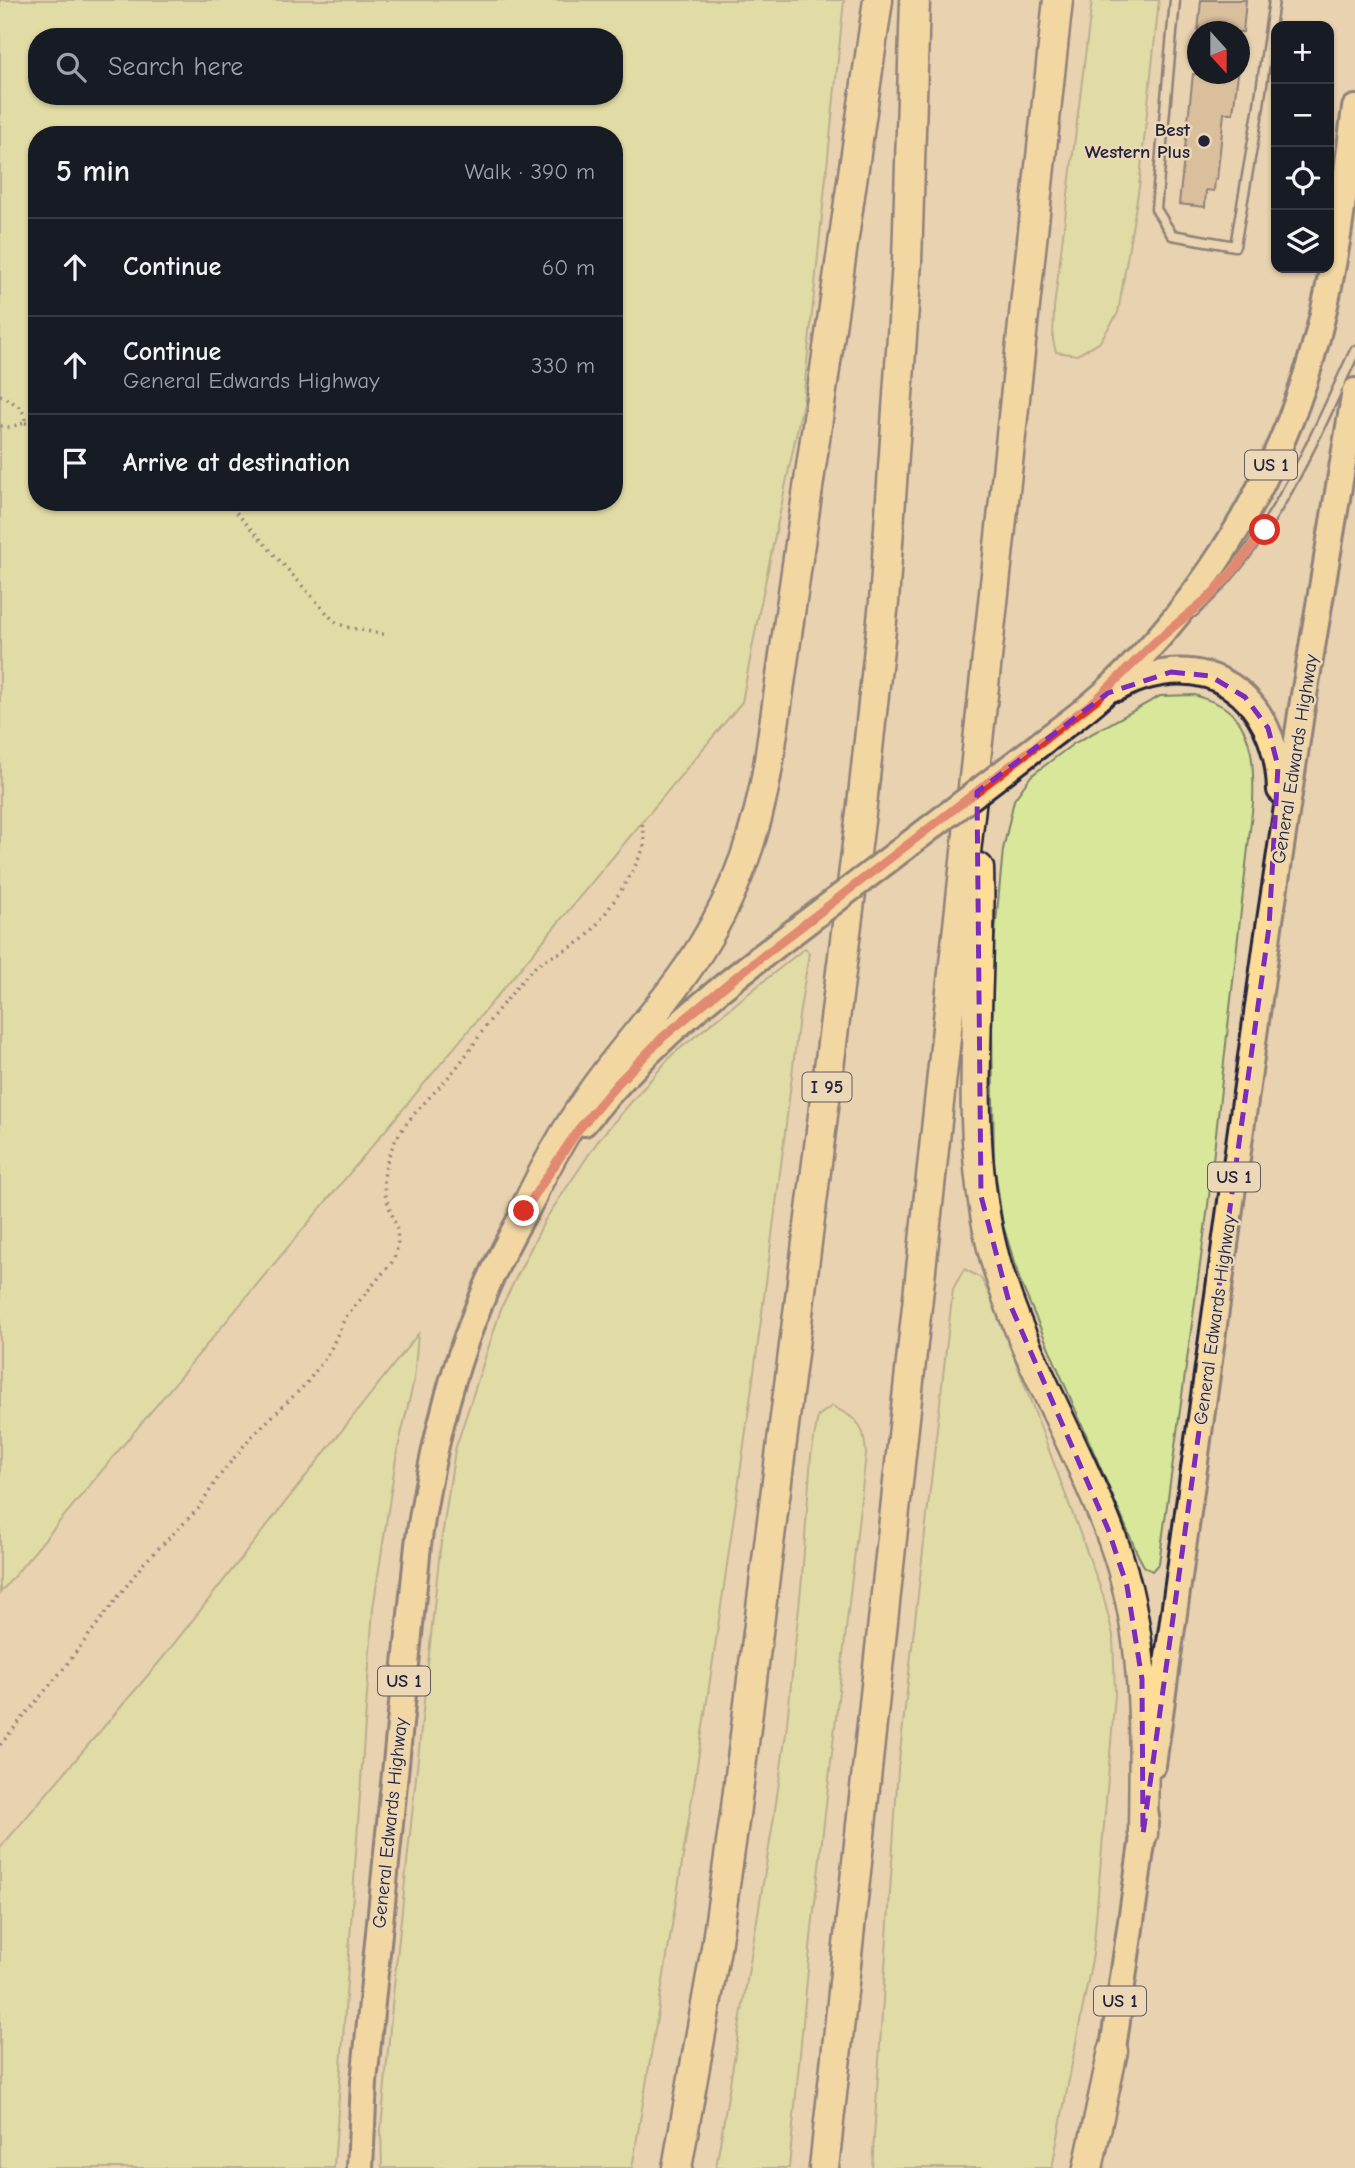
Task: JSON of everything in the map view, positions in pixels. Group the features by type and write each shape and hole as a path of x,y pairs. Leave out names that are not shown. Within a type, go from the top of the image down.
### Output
{"highway":[{"path":"524,1211 579,1111 675,986 704,943 731,893 755,828 771,746 878,0"},
{"name":"I 95","path":"677,2168 716,1948 735,1815 870,738 900,398 910,208 915,0"},
{"path":"824,2168 1058,0"},
{"path":"976,766 981,925 977,1095 981,1196 1004,1289 1108,1529 1128,1592 1138,1639 1143,1690 1143,1834"},
{"path":"1088,2168 1113,2051"}],"main road":[{"name":"General Edwards Highway","path":"360,2168 364,2082 418,1545 440,1420 458,1357 494,1268 524,1211 559,1157 641,1058 688,1015 761,957 1097,699 1155,642 1185,605 1231,538 1274,458 1298,401 1317,341 1330,281 1355,108"},
{"name":"General Edwards Highway","path":"1098,2168 1269,927 1302,707 1355,391"},
{"path":"1097,699 1138,678 1182,672 1202,674 1220,680 1237,690 1258,711 1272,737 1279,777 1278,836 1269,927"}],"lane":[{"path":"1175,0 1156,209 1172,235 1235,246 1274,0"},
{"path":"1155,642 1209,597 1265,530 1296,476 1355,351"}],"path":[{"path":"0,395 26,414 26,423 0,426"},
{"path":"235,511 334,621 346,627 387,635"},
{"path":"0,1745 64,1668 143,1564 201,1507 217,1479 251,1437 319,1368 345,1318 397,1253 398,1232 384,1183 391,1147 403,1127 458,1066 486,1023 536,966 572,949 593,930 644,847 645,833 642,823"}],"highlighted area":[{"path":"1171,672 1210,676 1245,697 1268,728 1278,766 1269,927 1143,1834 1142,1679 1127,1586 1108,1529 1009,1302 981,1196 977,792 1108,693"}],"green space":[{"path":"0,0 844,0 803,402 742,702 0,1593"},
{"path":"1092,0 1159,0 1139,187 1118,313 1099,343 1077,355 1056,352 1053,340 1054,308"},
{"path":"1195,695 1225,708 1242,727 1251,751 1253,803 1207,1214 1159,1563 1152,1571 1144,1566 1138,1555 1020,1281 1003,1225 994,1163 993,955 1003,850 1014,800 1031,776 1073,744 1160,696"},
{"path":"805,948 809,953 744,1449 702,1737 632,2168 382,2168 381,2129 393,1995 440,1550 455,1450 502,1306 545,1220 600,1138 672,1055"},
{"path":"964,1269 981,1278 994,1303 1103,1595 1113,1635 1115,1695 1093,1954 1052,2168 872,2168 898,1769 953,1289"},
{"path":"418,1334 414,1380 397,1452 373,1608 334,2168 0,2168 0,1848 161,1660"},
{"path":"832,1406 849,1415 858,1424 866,1454 812,1928 789,2168 716,2168 786,1733 811,1456 818,1416"}],"building":[{"path":"1201,0 1246,0 1244,21 1199,21"},
{"name":"Best Western Plus","path":"1192,84 1237,84 1233,113 1224,113 1214,191 1206,190 1205,207 1179,204"}],"place":[{"name":"Best Western Plus","path":"1204,141"}],"route":[{"path":"524,1211 578,1130 618,1083 663,1037 737,976 1097,699 1155,642 1209,597 1265,530"}]}
